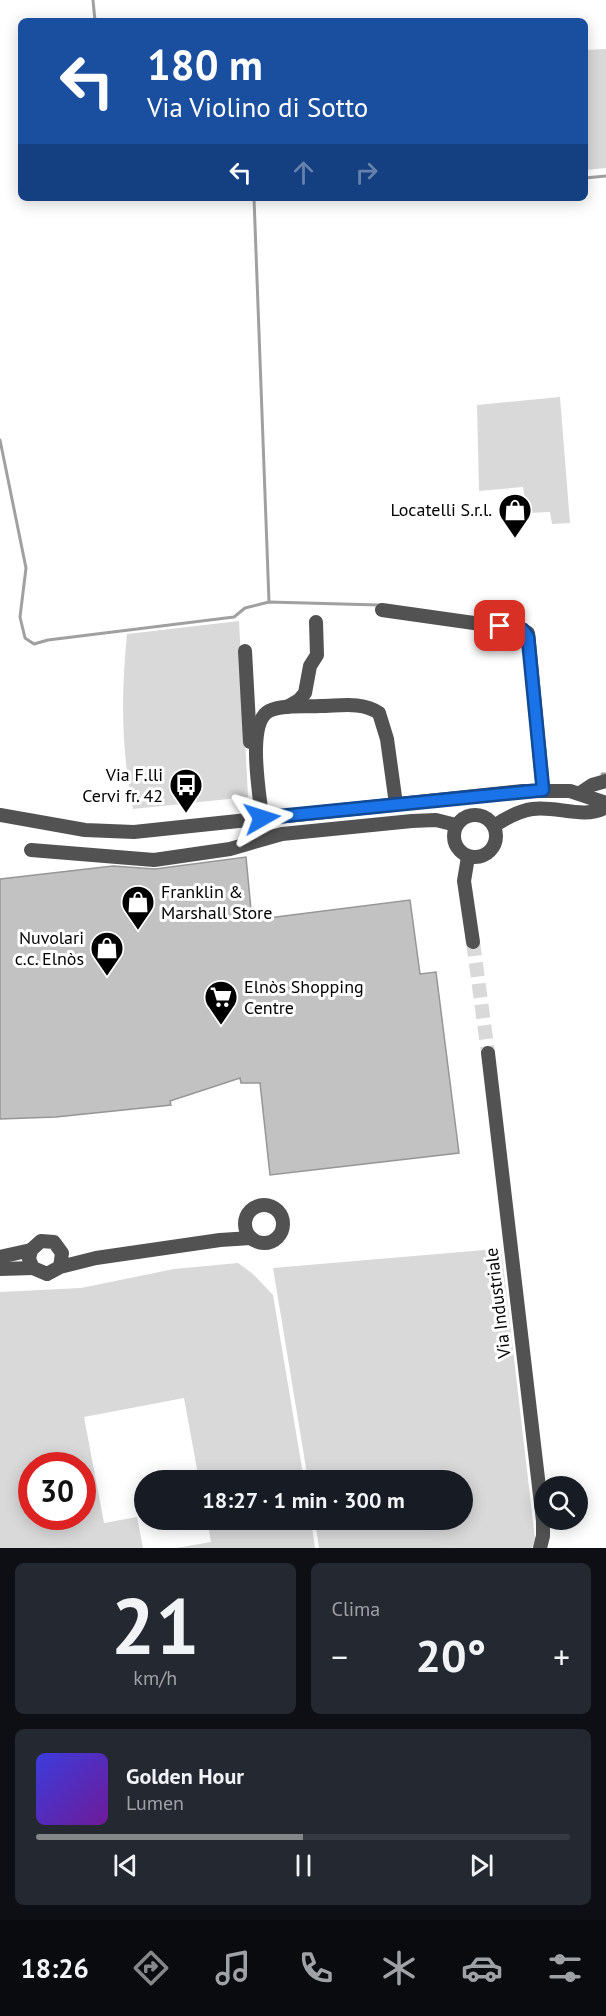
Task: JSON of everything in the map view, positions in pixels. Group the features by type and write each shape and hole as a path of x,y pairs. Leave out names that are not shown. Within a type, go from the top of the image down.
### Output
{"street":[{"path":"382,610 523,630 528,633 543,790"},
{"path":"286,708 305,693 310,666 316,655 316,622"},
{"path":"245,651 257,818"},
{"path":"257,818 257,728 260,720 270,711 286,708 357,705 379,713 387,739 396,804"},
{"path":"580,793 592,785 606,781"},
{"path":"0,815 85,830 134,832 543,790 580,793 606,805"},
{"path":"494,826 514,814 533,809 592,813 606,805"},
{"path":"476,815 489,820 494,826 496,838 492,850 481,857 468,857 454,844 456,825 468,816 476,815"},
{"path":"31,850 154,860 230,849 282,834 436,820 456,825"},
{"path":"468,857 464,881 472,942"},
{"name":"Via Industriale","path":"488,1053 543,1521 540,1548"},
{"path":"0,1269 33,1268 47,1274 60,1267 96,1258 220,1240 251,1238 260,1242 274,1240 282,1228 281,1215 272,1207 260,1205 250,1210 245,1220 220,1240"},
{"path":"245,1220 246,1230 251,1238"},
{"path":"0,1257 31,1250 45,1240 54,1242 60,1248 63,1258 60,1267"},
{"path":"60,1248 96,1258"},
{"path":"31,1250 29,1259 33,1268"}],"shaded area":[{"path":"606,49 606,168 588,170 588,50"},
{"path":"560,397 570,523 552,524 550,512 527,513 523,487 479,491 477,405"},
{"path":"239,621 248,797 133,809 126,764 123,722 127,634"},
{"path":"496,1249 502,1255 535,1539 532,1548 319,1548 316,1530 473,1530 473,1470 306,1470 273,1268"},
{"path":"238,1263 253,1274 273,1295 302,1470 197,1470 184,1398 84,1417 91,1452 18,1452 18,1530 96,1530 96,1481 104,1523 134,1518 134,1530 140,1530 143,1548 0,1548 0,1292 81,1288 174,1269"},
{"path":"209,1530 312,1530 315,1548 176,1548 211,1542"}],"building":[{"name":"Elnòs Shopping Centre","path":"246,857 252,920 410,900 420,974 436,972 459,1153 270,1175 260,1083 241,1083 240,1078 170,1101 171,1105 56,1117 0,1119 0,879 113,866 155,869"}],"waterway":[{"path":"93,0 95,18"},
{"path":"588,178 606,176"},
{"path":"254,201 269,602"},
{"path":"0,440 26,568 20,617 25,638 34,644 48,640 234,617 245,608 269,602 379,605"}],"tunnel":[{"path":"473,942 488,1053"}],"place":[{"name":"Locatelli S.r.l.","path":"515,539"},
{"name":"Via F.lli Cervi fr. 42","path":"186,814"},
{"name":"Franklin & Marshall Store","path":"138,931"},
{"name":"Nuvolari c.c. Elnòs","path":"107,977"},
{"name":"Elnòs Shopping Centre","path":"221,1026"}],"route":[{"path":"262,818 543,790 528,633 500,626"}]}
